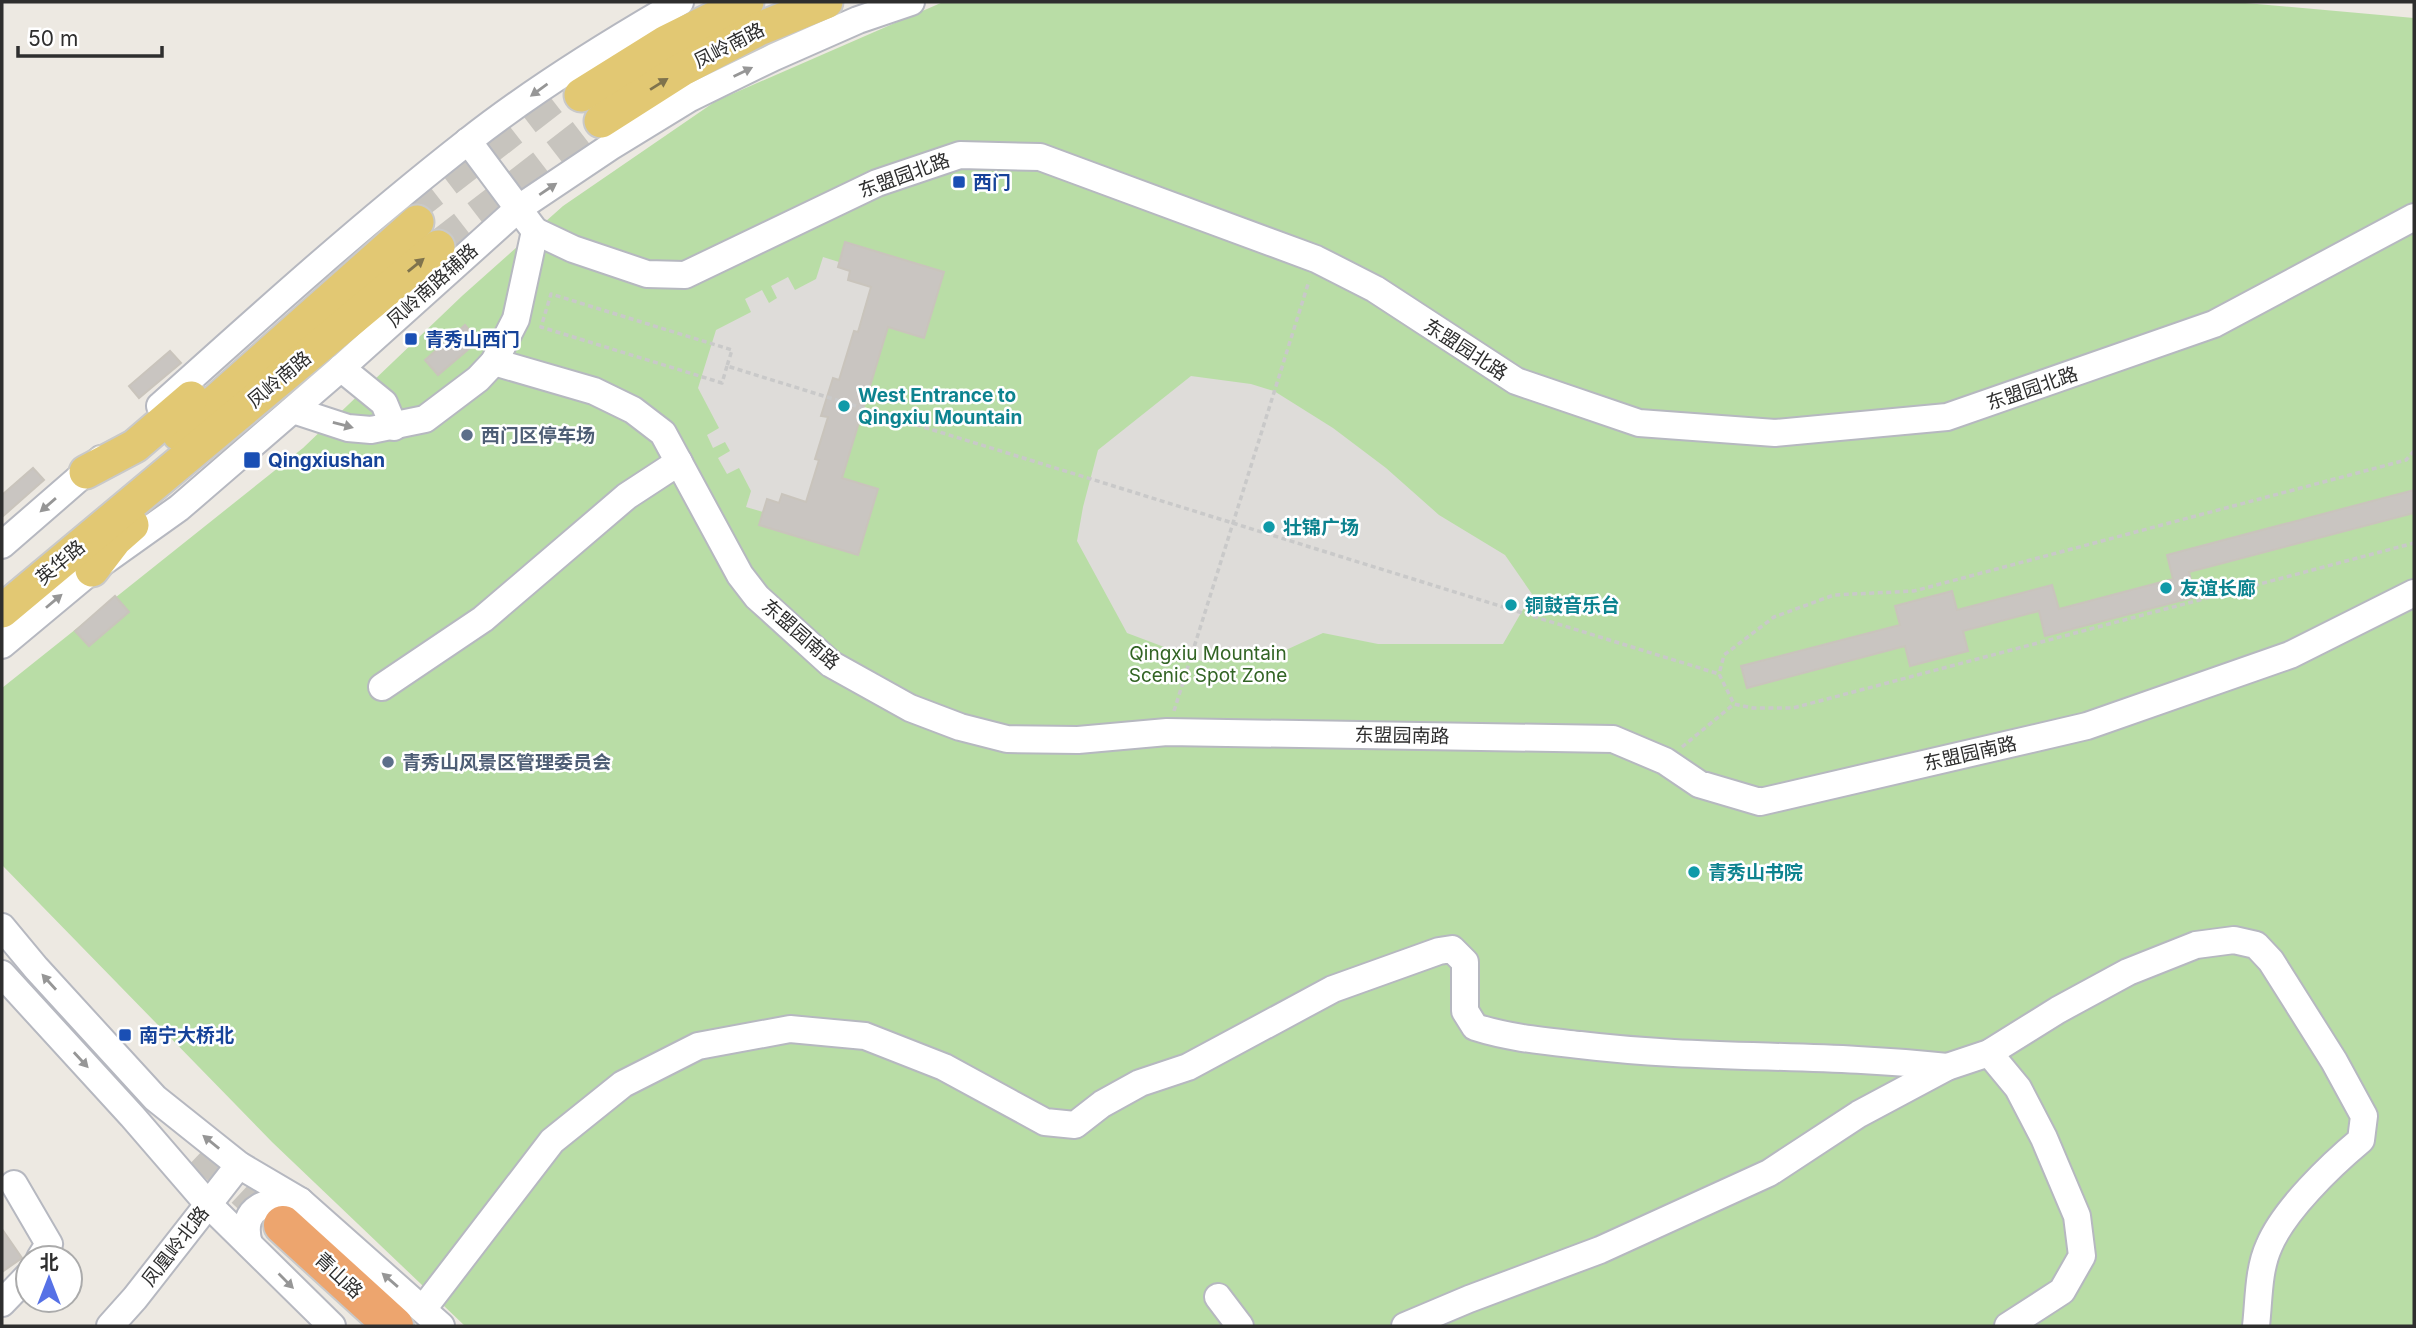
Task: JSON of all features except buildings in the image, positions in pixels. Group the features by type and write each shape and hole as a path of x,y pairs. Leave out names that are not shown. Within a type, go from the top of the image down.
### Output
{"highway":[{"name":"青山路","path":"276,1227 419,1321"},
{"name":"青山路","path":"276,1227 364,1326"}],"main road":[{"path":"584,100 659,30 716,2"},
{"name":"凤岭南路","path":"584,100 666,43 747,2"},
{"name":"凤岭南路","path":"584,100 681,70 759,29 826,2"},
{"name":"凤岭南路","path":"86,472 135,446 412,216 114,505"},
{"name":"凤岭南路","path":"114,505 438,247"},
{"path":"92,570 115,540 323,360 381,294"},
{"name":"英华路","path":"2,586 114,505"},
{"name":"英华路","path":"2,611 114,505"}],"street":[{"path":"2,545 252,323 468,141 617,38 680,2"},
{"name":"凤岭南路辅路","path":"2,645 92,570 179,508 341,368 519,208 610,146 691,98 858,20 911,2"},
{"path":"293,410 348,428 371,430 394,427 425,419 478,379 494,362 516,319 535,231 468,141"},
{"name":"东盟园北路","path":"535,231 573,249 647,274 685,275 877,183 960,155 1040,157 1316,259 1375,289 1517,381 1639,424 1775,433 1947,417 2214,324 2414,216"},
{"name":"东盟园南路","path":"494,362 594,391 633,411 663,433 740,575 757,597 831,664 910,708 960,727 1007,739 1078,740 1167,732 1613,739 1665,761 1699,784 1760,802 2087,726 2290,656 2414,593"},
{"path":"341,368 384,403 394,427"},
{"path":"382,687 483,620 627,496 679,462"},
{"path":"2,927 155,1098 239,1165 332,1326"},
{"path":"1405,1326 1600,1250 1769,1173 1858,1114 1947,1067 1989,1053 2058,1010 2128,972 2196,945 2234,940 2256,945 2271,961 2334,1061 2364,1116 2361,1140 2330,1166 2291,1212 2269,1245 2262,1267 2256,1326"},
{"path":"419,1321 552,1141 623,1084 698,1046 790,1030 865,1036 944,1068 1045,1122 1075,1125 1102,1104 1140,1083 1188,1067 1333,989 1439,951 1452,949 1465,962 1465,1011 1475,1027 1500,1035 1633,1051 1888,1060 1947,1067"},
{"path":"2,974 208,1204 276,1227"},
{"path":"1989,1053 2018,1088 2044,1138 2077,1216 2082,1256 2062,1291 2019,1323"},
{"name":"凤凰岭北路","path":"110,1326 239,1165"},
{"path":"14,1184 49,1244"},
{"path":"1218,1297 1240,1326"}],"path":[{"path":"1167,732 1316,259"},
{"path":"551,294 732,350 727,366 722,383 541,327 551,294"},
{"path":"727,366 1719,674"},
{"path":"1734,704 1719,674 1724,656 1774,617 1834,595 1914,591 2406,460 2414,451"},
{"path":"1734,704 1753,708 1793,708 2414,543"},
{"path":"1665,761 1734,704"}],"green space":[{"name":"Qingxiu Mountain Scenic Spot Zone","path":"943,2 2234,2 2414,18 2414,1326 465,1326 272,1142 2,865 2,688 303,448 462,296 563,206 716,101"}],"shaded area":[{"path":"823,257 839,262 838,267 850,271 848,280 871,287 862,316 862,333 854,331 839,380 833,379 821,415 828,417 823,461 816,470 806,502 782,494 779,503 767,500 763,512 746,507 751,491 739,468 727,474 718,458 730,451 725,442 713,448 707,435 719,428 698,388 716,330 751,312 745,299 762,290 769,303 777,298 771,286 788,277 795,290 816,279"},
{"name":"壮锦广场","path":"1191,376 1251,384 1274,391 1333,428 1386,468 1439,515 1505,555 1532,594 1503,644 1378,644 1323,633 1275,655 1204,662 1127,633 1077,541 1083,507 1098,450"}],"tunnel":[{"path":"407,211 571,84"},
{"path":"438,247 601,121"},
{"path":"203,1150 283,1225"}],"place":[{"name":"西门","path":"959,182"},
{"name":"青秀山西门","path":"411,339"},
{"name":"West Entrance to Qingxiu Mountain","path":"844,406"},
{"name":"西门区停车场","path":"467,435"},
{"name":"Qingxiushan","path":"252,460"},
{"name":"壮锦广场","path":"1269,527"},
{"name":"友谊长廊","path":"2166,588"},
{"name":"铜鼓音乐台","path":"1511,605"},
{"name":"青秀山风景区管理委员会","path":"388,762"},
{"name":"青秀山书院","path":"1694,872"},
{"name":"南宁大桥北","path":"125,1035"}]}
